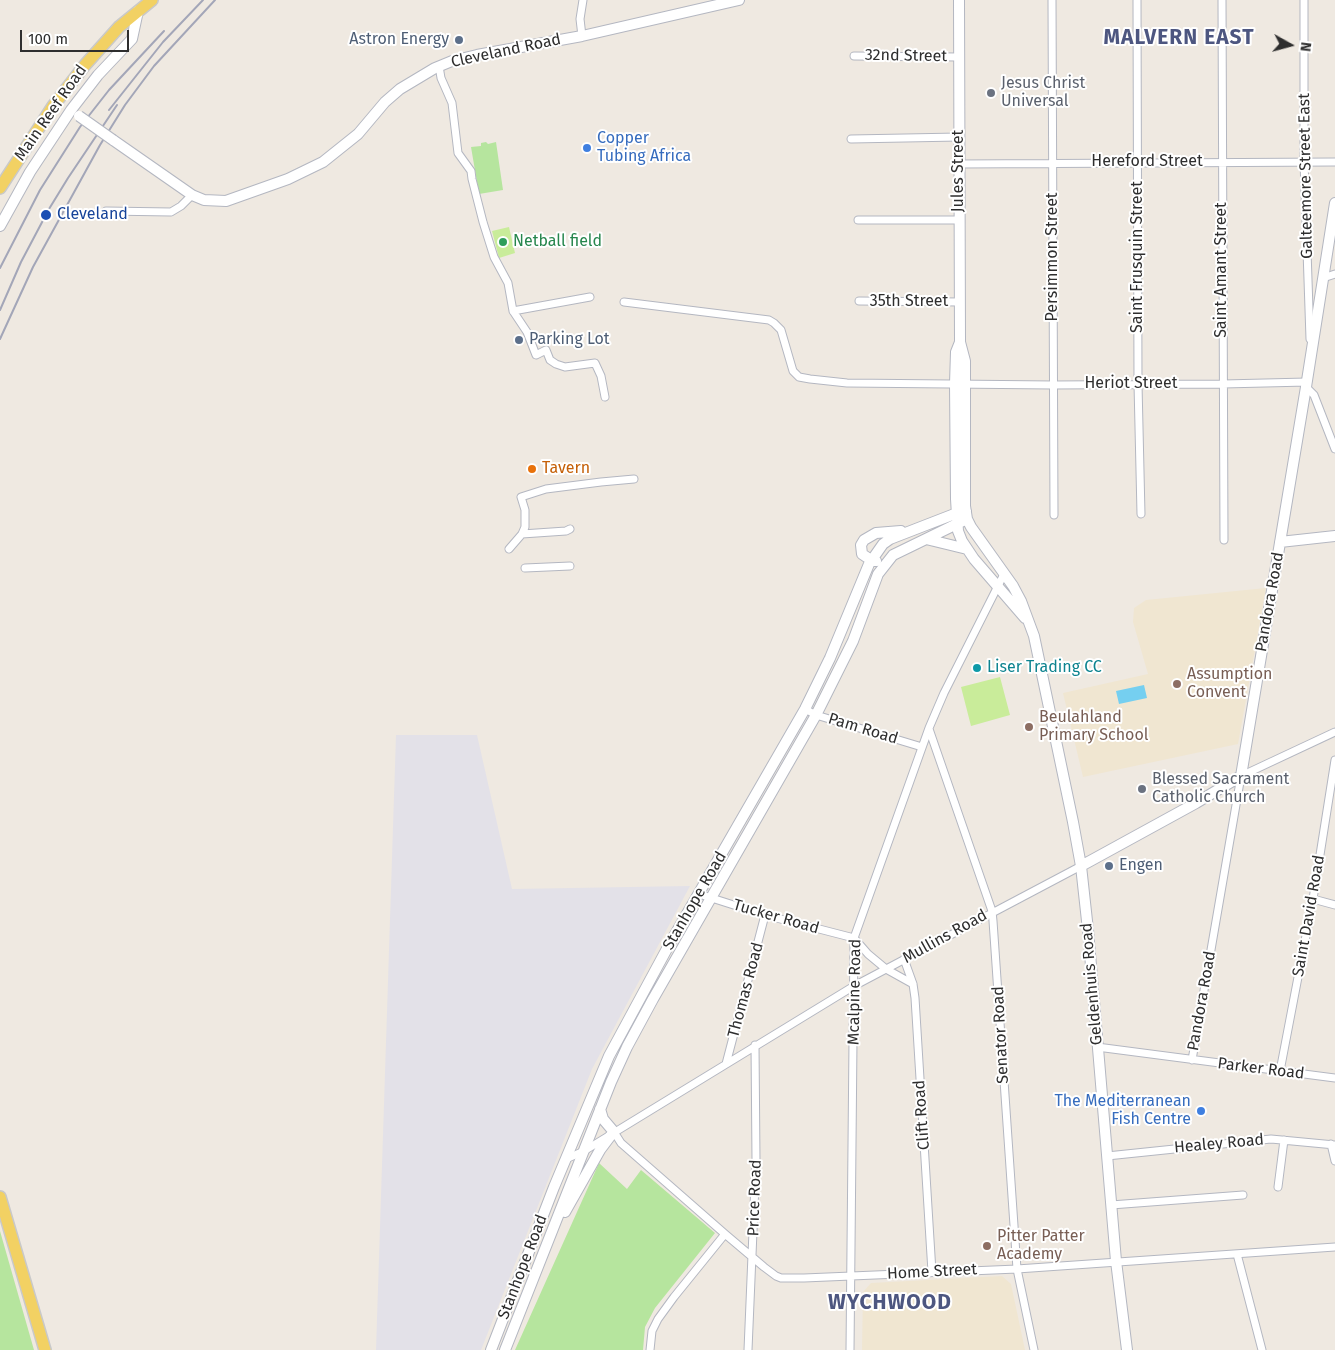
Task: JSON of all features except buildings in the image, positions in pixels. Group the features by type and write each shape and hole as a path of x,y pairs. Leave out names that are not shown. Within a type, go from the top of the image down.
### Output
{"main road":[{"name":"Main Reef Road","path":"0,188 53,106 85,65 119,27 152,0"},
{"name":"Cleveland Road","path":"75,113 192,195 204,200 226,201 305,172 323,162 348,143 400,89 439,66 477,55 582,36 735,0"},
{"name":"Jules Street","path":"959,0 960,342 965,361 960,384 962,517"},
{"path":"0,226 30,172 75,113 98,75 132,39 138,11"},
{"name":"Pandora Road","path":"1240,776 1307,384 1323,278 1334,225 1335,203"},
{"name":"Stanhope Road","path":"492,1350 566,1159 609,1056 698,894 805,709 830,658 871,560 883,544 898,535 962,517"},
{"name":"Stanhope Road","path":"504,1350 611,1082 631,1039 816,715 842,666 878,574 893,555 926,539 962,517"},
{"name":"Geldenhuis Road","path":"962,517 960,536 967,549 1029,622"},
{"name":"Geldenhuis Road","path":"962,517 1004,574 1021,601 1040,657 1081,866 1116,1261 1128,1350"},
{"path":"885,563 871,560 864,556 861,551 861,545 866,538 876,533 912,530"},
{"path":"1280,542 1335,536"},
{"path":"926,539 967,549"},
{"path":"830,658 842,666"},
{"name":"Mullins Road","path":"1081,866 1196,803 1240,776"},
{"path":"726,846 737,852"},
{"path":"546,1245 600,1150 613,1133 603,1119 600,1109"},
{"path":"0,1197 45,1350"}],"street":[{"path":"582,36 580,19 583,0"},
{"name":"Persimmon Street","path":"1052,0 1054,514"},
{"name":"Saint Frusquin Street","path":"1137,0 1138,384 1141,514"},
{"name":"Saint Amant Street","path":"1222,0 1224,540"},
{"name":"Galteemore Street East","path":"1304,0 1304,161 1311,351"},
{"name":"32nd Street","path":"854,56 958,57"},
{"path":"439,66 452,103 458,153 472,171 472,179 483,222 494,257 508,283 514,311 527,332 536,354 546,350 550,360 565,367 595,363 602,376 605,397"},
{"path":"851,139 959,137"},
{"name":"Hereford Street","path":"959,164 1335,162"},
{"path":"106,211 171,212 181,206 192,195"},
{"path":"858,220 959,220"},
{"path":"1323,278 1335,274"},
{"path":"514,311 590,297"},
{"name":"35th Street","path":"859,301 960,302"},
{"name":"Heriot Street","path":"624,302 768,320 781,330 793,371 803,378 847,383 1307,384"},
{"path":"1307,384 1314,394 1335,450"},
{"path":"509,549 522,534 525,526 525,510 521,497 546,490 634,479"},
{"path":"522,534 566,531 570,529"},
{"path":"525,568 570,566"},
{"name":"Mcalpine Road","path":"850,1350 854,938 928,728 1004,574"},
{"name":"Pam Road","path":"805,709 816,715 922,747"},
{"name":"Senator Road","path":"928,728 992,912 1017,1268 1034,1350"},
{"name":"Mullins Road","path":"1240,776 1335,732"},
{"name":"Saint David Road","path":"1280,1071 1313,899 1335,760"},
{"name":"Pandora Road","path":"1192,1060 1240,776"},
{"name":"Mullins Road","path":"566,1159 584,1151 854,986 1081,866"},
{"name":"Tucker Road","path":"698,894 765,915 854,938"},
{"path":"1313,899 1335,905"},
{"name":"Thomas Road","path":"726,1064 765,915"},
{"path":"854,938 868,954 886,969 913,984"},
{"name":"Clift Road","path":"904,960 913,984 932,1272"},
{"name":"Price Road","path":"748,1350 756,1160 755,1045"},
{"name":"Parker Road","path":"1098,1047 1335,1078"},
{"name":"Home Street","path":"613,1133 621,1143 725,1234 776,1276 781,1278 1017,1268 1335,1247"},
{"path":"1278,1186 1284,1140"},
{"name":"Healey Road","path":"1107,1156 1227,1143 1284,1140 1333,1144 1335,1161"},
{"path":"1111,1205 1243,1195"},
{"path":"650,1350 652,1331 658,1319 725,1234"},
{"path":"1237,1254 1262,1350"}],"shaded area":[{"name":"Assumption Convent","path":"1266,588 1238,744 1083,777 1063,693 1148,674 1133,622 1134,608 1146,600"},
{"path":"396,735 477,735 512,889 690,886 592,1069 481,1350 376,1350"},
{"path":"1002,1276 1011,1284 1025,1350 862,1350 863,1292 871,1283"}],"green space":[{"path":"486,142 488,144 496,142 503,190 479,194 471,147 481,146 481,143"},
{"name":"Netball field","path":"509,227 515,253 499,258 492,231"},
{"path":"1000,677 1010,715 971,726 961,687"},
{"path":"599,1163 627,1189 641,1170 715,1233 655,1308 645,1327 643,1350 515,1350"},
{"path":"0,1231 34,1350 0,1350"}],"water":[{"path":"1144,685 1147,698 1119,704 1116,691"}],"railway":[{"path":"109,110 163,42 203,0"},
{"path":"0,339 33,267 100,145 125,105 154,66 215,0"},
{"path":"0,268 40,190 80,127 109,90 164,31"},
{"path":"0,310 21,262 49,209 117,105"}],"place":[{"name":"Astron Energy","path":"459,40"},
{"name":"Jesus Christ Universal","path":"991,93"},
{"name":"Copper Tubing Africa","path":"587,148"},
{"name":"Cleveland","path":"46,215"},
{"name":"Netball field","path":"503,242"},
{"name":"Parking Lot","path":"519,340"},
{"name":"Tavern","path":"532,469"},
{"name":"Liser Trading CC","path":"977,668"},
{"name":"Assumption Convent","path":"1177,684"},
{"name":"Beulahland Primary School","path":"1029,727"},
{"name":"Blessed Sacrament Catholic Church","path":"1142,789"},
{"name":"Engen","path":"1109,866"},
{"name":"The Mediterranean Fish Centre","path":"1201,1111"},
{"name":"Pitter Patter Academy","path":"987,1246"}],"district":[{"name":"MALVERN EAST","path":"1179,38"},
{"name":"WYCHWOOD","path":"890,1303"}]}
